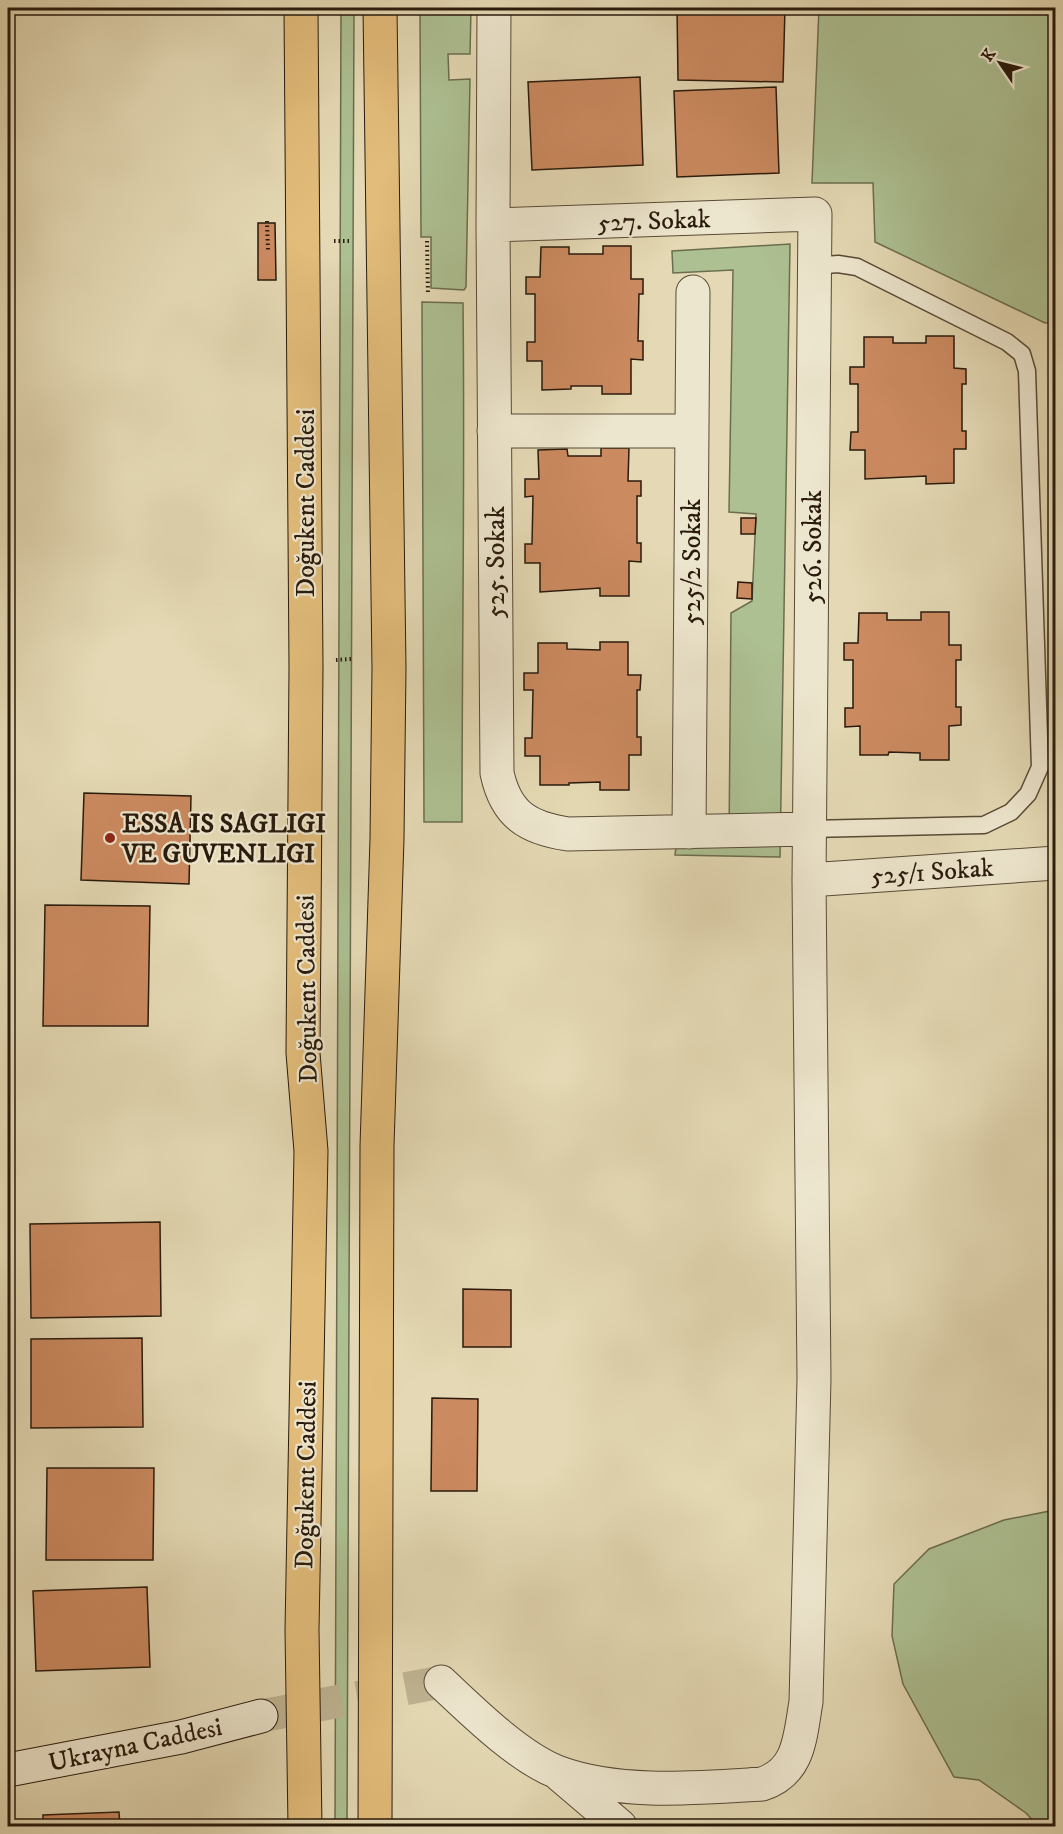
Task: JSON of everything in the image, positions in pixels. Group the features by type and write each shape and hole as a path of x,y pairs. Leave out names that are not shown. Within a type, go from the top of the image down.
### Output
{"main road":[{"name":"Doğukent Caddesi","path":"301,8 306,650 303,1053 311,1151 302,1630 305,1827"},
{"path":"375,1827 377,1146 387,839 388,680 380,8"}],"street":[{"name":"525. Sokak","path":"494,8 494,431 497,773 500,789 514,812 538,828 554,832 580,834 810,829"},
{"name":"527. Sokak","path":"493,225 815,214"},
{"name":"526. Sokak","path":"556,1771 586,1780 674,1789 762,1784 775,1780 792,1762 798,1747 806,1702 814,1379 809,880 815,214"},
{"name":"525/2 Sokak","path":"689,832 693,292"},
{"path":"494,431 692,430"},
{"name":"525/1 Sokak","path":"809,880 1056,863"},
{"path":"441,1682 481,1719 516,1747 556,1771 620,1827"},
{"name":"Ukrayna Caddesi","path":"8,1770 181,1737 261,1716"}],"lane":[{"path":"810,829 984,825 1011,812 1028,794 1040,767 1027,370 1022,354 1007,342 856,267 838,264 814,266"}],"path":[{"path":"328,241 350,241"},
{"path":"427,241 428,295"}],"green space":[{"path":"341,8 354,8 347,1826 335,1826"},
{"path":"420,8 471,8 470,54 448,54 449,80 470,79 466,287 464,290 431,288 431,237 421,237"},
{"path":"819,8 1055,8 1055,322 1045,323 875,242 873,183 812,183"},
{"path":"790,244 780,857 675,855 676,847 729,841 731,613 752,601 756,514 729,512 733,270 673,273 672,251"},
{"path":"422,302 463,303 462,822 424,822"},
{"path":"1055,1510 1055,1826 1038,1826 1026,1813 979,1780 954,1777 903,1684 892,1636 894,1584 929,1549 1004,1520"}],"building":[{"path":"677,8 785,8 783,82 678,80"},
{"path":"640,77 643,165 532,170 528,82"},
{"path":"776,87 779,173 677,177 674,91"},
{"path":"258,223 275,223 276,280 258,280"},
{"path":"603,246 631,246 631,279 643,279 643,294 639,294 638,341 643,341 643,360 631,359 631,394 602,394 602,386 571,386 571,389 542,390 542,361 527,361 527,342 535,342 535,294 526,294 526,277 540,277 541,247 569,247 569,254 603,254"},
{"path":"926,336 954,336 954,368 966,369 966,384 962,384 962,431 966,431 966,449 954,449 954,483 926,484 926,476 865,479 865,450 850,450 851,432 858,432 858,384 850,384 850,367 864,367 864,337 893,337 893,343 926,343"},
{"path":"601,448 629,448 628,481 641,481 641,496 637,496 637,543 641,543 641,562 629,561 629,596 600,596 600,588 540,592 540,563 525,563 525,544 532,544 533,496 525,497 525,479 539,479 538,450 567,449 568,456 601,456"},
{"path":"741,518 756,518 755,534 741,534"},
{"path":"738,582 752,583 752,599 737,598"},
{"path":"921,612 949,612 949,645 961,645 961,660 956,660 956,707 961,707 961,725 949,726 949,760 920,760 920,753 889,752 888,755 860,755 860,726 845,727 845,708 853,708 853,660 844,660 844,643 858,643 859,613 887,613 887,620 921,620"},
{"path":"600,642 628,642 628,675 641,675 640,690 637,690 637,737 641,737 641,755 629,755 629,790 600,790 600,782 540,785 540,756 525,756 525,738 532,738 533,690 524,690 524,673 538,673 538,643 567,643 567,649 600,650"},
{"path":"84,793 191,796 189,884 81,880"},
{"path":"45,905 150,906 148,1026 43,1026"},
{"path":"160,1222 161,1316 31,1318 30,1224"},
{"path":"463,1289 511,1290 511,1347 463,1347"},
{"path":"142,1338 143,1427 31,1428 31,1339"},
{"path":"432,1398 478,1399 477,1491 431,1491"},
{"path":"47,1468 154,1468 153,1560 46,1560"},
{"path":"147,1587 150,1667 36,1671 33,1591"},
{"path":"119,1812 120,1826 43,1826 43,1815"}],"tunnel":[{"path":"261,1716 441,1682"}],"place":[{"name":"ESSA IS SAGLIGI VE GUVENLIGI","path":"110,838"}]}
